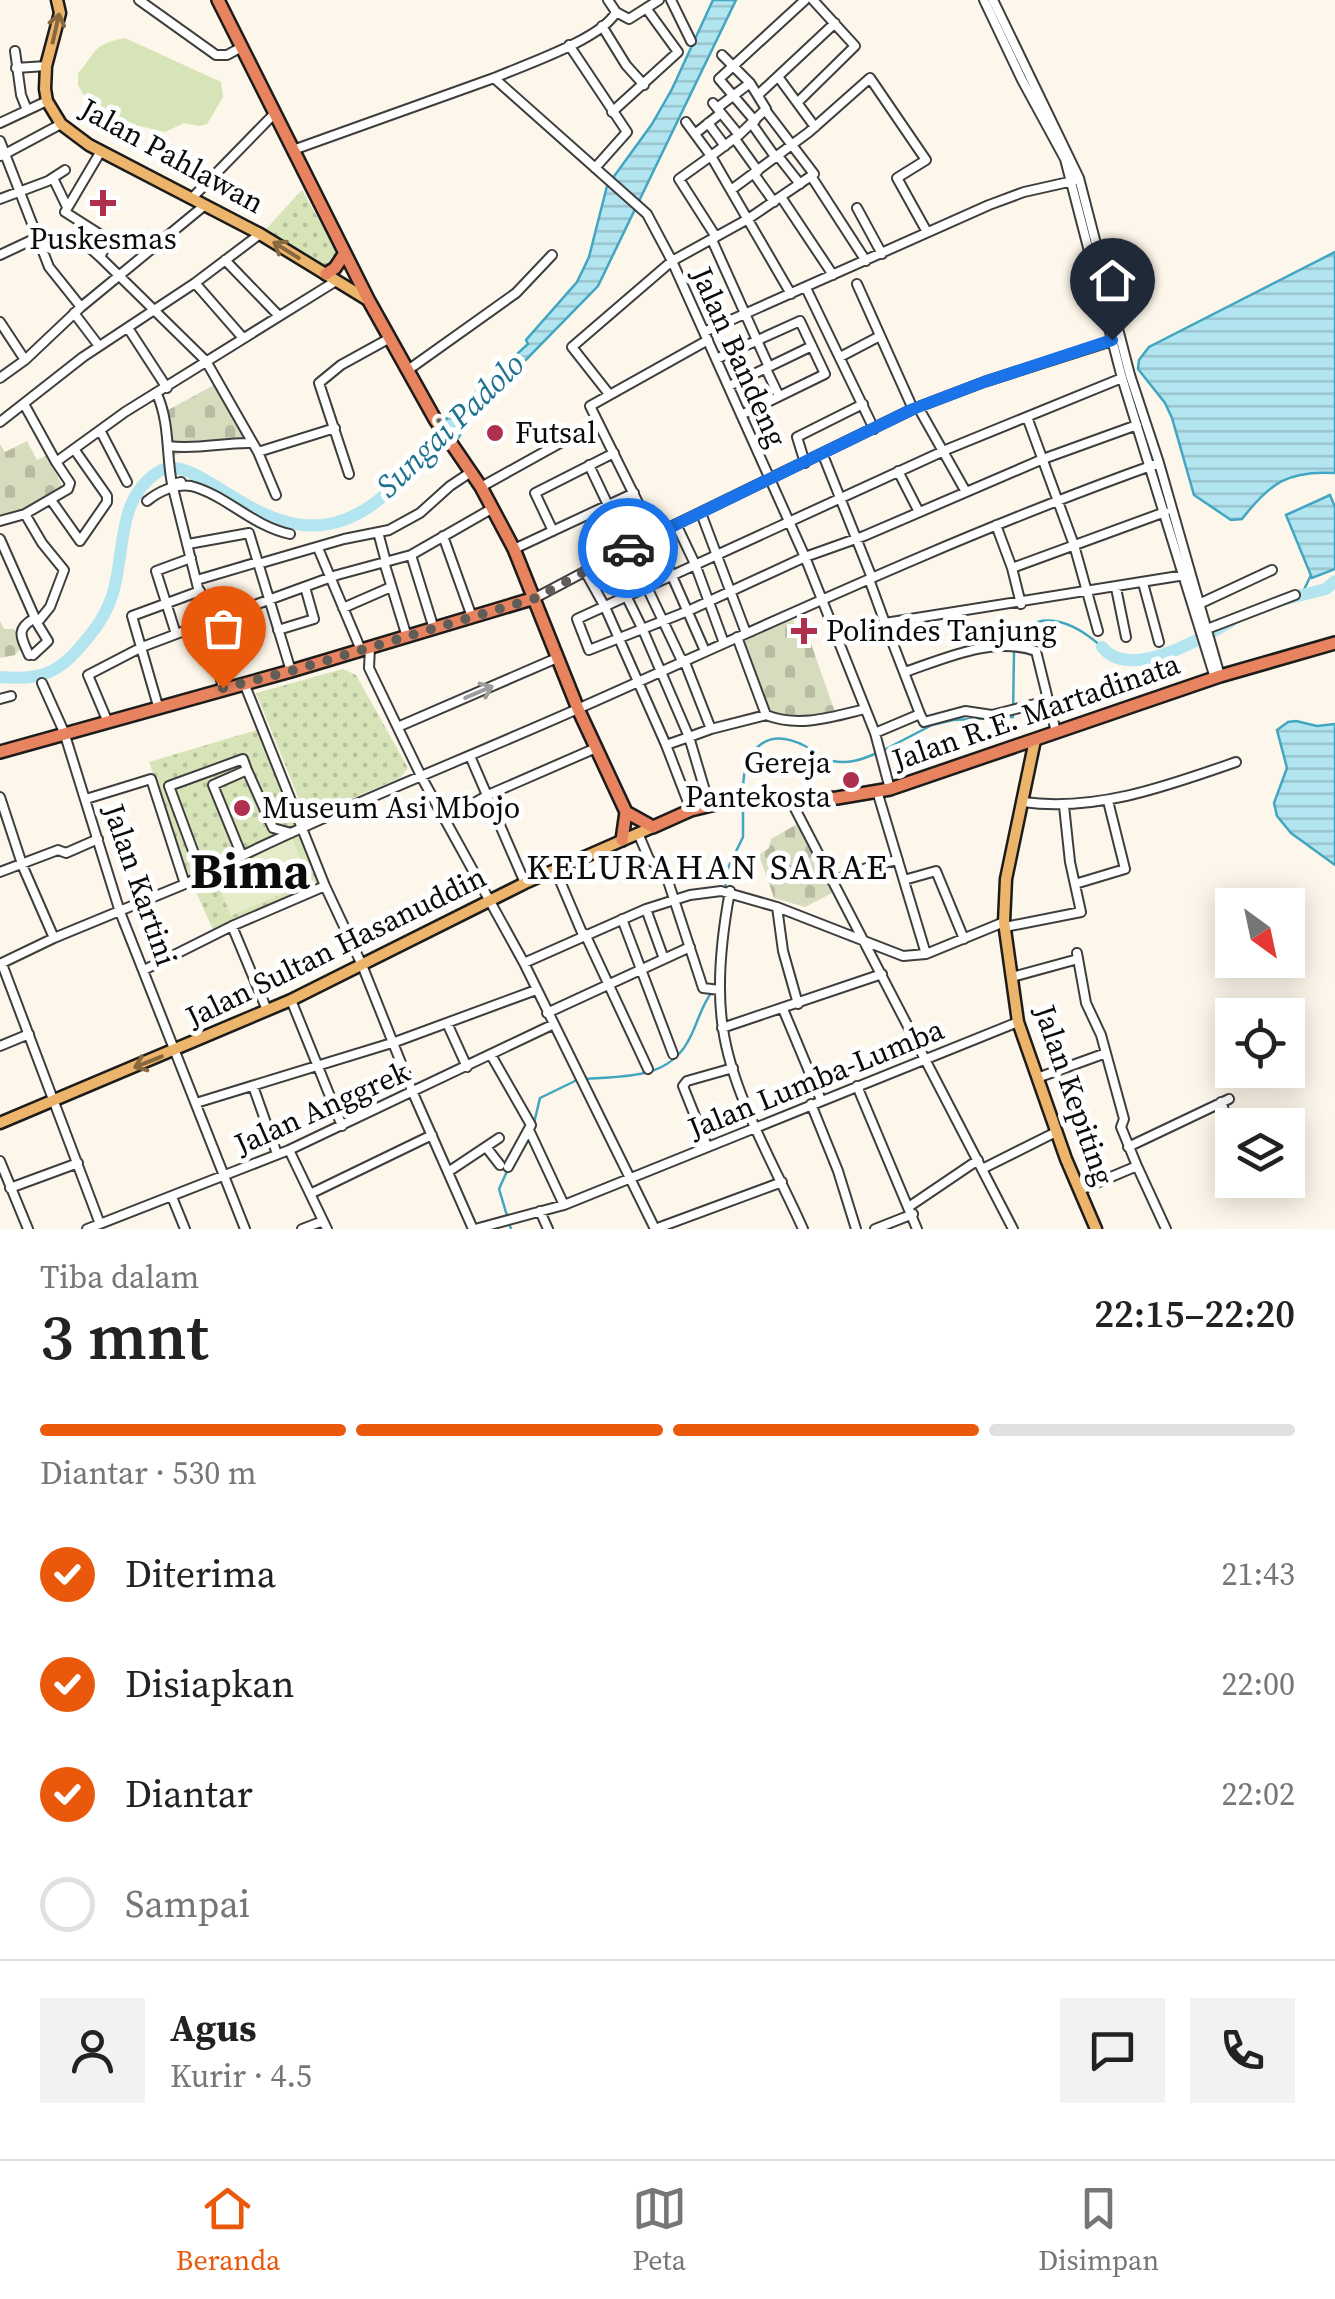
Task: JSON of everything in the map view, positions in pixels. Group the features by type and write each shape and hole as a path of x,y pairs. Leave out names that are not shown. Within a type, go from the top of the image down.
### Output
{"highway":[{"path":"218,0 369,301 514,549 578,709 626,812 622,840"},
{"path":"331,277 345,253"},
{"path":"0,752 536,598"},
{"name":"Jalan R.E. Martadinata","path":"709,804 742,798 837,798 884,790 1218,677 1335,643"},
{"name":"Jalan Sultan Hasanuddin","path":"653,827 709,804"},
{"path":"626,812 653,827"}],"main road":[{"name":"Jalan Pahlawan","path":"57,0 60,13 46,66 47,101 60,124 101,151 260,234 369,301"},
{"name":"Jalan Kepiting","path":"1036,740 1006,880 1004,925 1018,1022 1056,1132 1096,1229"},
{"name":"Jalan Sultan Hasanuddin","path":"0,1123 290,1000 524,883 653,827"}],"street":[{"path":"139,0 216,54 222,56 240,48"},
{"path":"608,0 616,12 629,19 659,0"},
{"path":"671,0 691,41"},
{"path":"800,184 720,78 804,0"},
{"path":"798,102 854,48 813,0"},
{"path":"984,0 1068,157 1116,339 1218,677"},
{"path":"992,0 1009,42"},
{"path":"612,112 678,52 646,8"},
{"path":"293,150 494,78 569,46 602,26 616,12"},
{"path":"759,94 835,23"},
{"path":"602,26 620,57 644,85"},
{"path":"494,78 595,168 627,132 569,46"},
{"path":"14,51 27,110"},
{"path":"609,394 572,347 672,261 748,220 814,174 766,111 759,94 722,55"},
{"path":"16,68 46,66"},
{"path":"780,78 815,127"},
{"path":"732,190 793,145 870,78 926,160 898,180 927,232"},
{"path":"696,132 708,123 717,108 750,83"},
{"path":"0,123 47,101"},
{"path":"717,108 756,172 833,276"},
{"path":"766,111 679,180 714,239 779,396"},
{"path":"192,198 274,114"},
{"path":"686,122 732,190 791,294"},
{"path":"708,123 725,146"},
{"path":"3,155 60,124"},
{"path":"0,141 36,238 99,346"},
{"path":"68,207 101,151"},
{"path":"1068,157 1081,198"},
{"name":"Jalan Bandeng","path":"595,168 644,210 672,261 805,557 875,733 898,860 926,954"},
{"path":"0,199 65,170"},
{"path":"811,176 866,261"},
{"path":"54,178 68,215 109,240 100,257"},
{"path":"704,651 654,535 590,404 746,314 1024,192 1073,181"},
{"path":"0,378 26,360 78,310 205,205"},
{"path":"857,208 882,254"},
{"path":"0,422 99,346 260,234"},
{"path":"0,255 36,238"},
{"path":"42,250 80,238 206,361 255,447 276,495"},
{"path":"408,370 516,293 552,254"},
{"path":"225,260 279,316"},
{"path":"56,462 279,316 331,277"},
{"path":"194,283 243,338"},
{"path":"857,284 916,408 966,492"},
{"path":"806,288 874,429"},
{"path":"716,359 800,321 812,346 824,374 742,415"},
{"path":"0,322 26,360"},
{"path":"128,328 167,388"},
{"path":"840,357 880,336"},
{"path":"349,474 319,383 341,365 390,338"},
{"path":"1116,339 1122,378 1155,464 1165,512 1205,631"},
{"path":"536,598 629,547 916,408 1116,339"},
{"path":"729,386 812,346"},
{"path":"1122,378 788,520 577,620 589,650 688,611 805,557 1137,424"},
{"path":"157,394 166,416 172,484 223,688"},
{"path":"0,521 25,514 70,487 24,404"},
{"path":"805,462 797,437 863,404"},
{"path":"1027,417 1074,545 1098,631"},
{"path":"481,487 598,422"},
{"path":"168,446 208,448 236,442 255,447 334,428"},
{"path":"100,430 127,482"},
{"path":"51,500 80,542 107,502 107,496 74,449"},
{"path":"553,531 535,494 614,453"},
{"path":"823,455 924,722 965,711 992,716 1047,701"},
{"path":"104,1225 1,964 724,642 996,525 1155,464"},
{"path":"589,466 712,728"},
{"path":"196,580 390,530 420,513 471,472"},
{"path":"898,472 919,512"},
{"path":"147,501 172,484 188,486 270,530 290,534"},
{"path":"514,549 634,493"},
{"path":"107,720 88,676 176,634 330,578 410,555 493,508"},
{"path":"1012,568 1165,512"},
{"path":"701,513 732,590 766,715"},
{"path":"0,539 3,556 36,620 48,641 31,655 20,629 36,620 50,606 64,570 25,514"},
{"path":"676,524 724,642"},
{"path":"996,525 1021,604"},
{"path":"378,532 407,637"},
{"path":"188,544 249,533 291,671"},
{"path":"443,536 472,617"},
{"path":"318,548 422,778 524,963 655,1229 782,1182"},
{"path":"410,555 434,629"},
{"path":"176,634 156,571 191,558"},
{"path":"608,559 689,738 709,804"},
{"path":"1199,604 1272,570"},
{"path":"585,571 620,639 691,810"},
{"path":"885,623 1185,576"},
{"path":"1143,583 1159,642"},
{"path":"278,630 314,620 304,587"},
{"path":"343,608 391,587"},
{"path":"1116,588 1126,636"},
{"path":"158,706 132,616 200,591"},
{"path":"1205,631 1295,594"},
{"path":"905,672 977,649 1030,648 1036,651 1056,732"},
{"path":"361,650 370,668"},
{"path":"400,726 558,658"},
{"name":"Jalan Kartini","path":"42,683 64,732 120,912 245,1229"},
{"path":"244,683 325,886 474,1229"},
{"path":"0,699 11,696"},
{"path":"666,745 712,728 766,715 799,722 865,709"},
{"path":"875,733 920,714"},
{"path":"445,820 488,795 596,748"},
{"path":"470,756 524,883"},
{"path":"202,875 169,786 243,759 273,828 291,833"},
{"path":"1023,802 1064,806 1108,800 1236,762"},
{"path":"242,856 213,785 248,770"},
{"path":"86,799 151,779 186,884"},
{"path":"0,797 22,864 54,938"},
{"path":"790,799 1013,1229"},
{"path":"1074,884 1125,869 1108,800"},
{"path":"524,963 646,909 726,891 903,956 926,954 1004,925 1080,913 1064,806"},
{"path":"638,833 650,859 662,870 690,947 712,989 733,1068 803,1229"},
{"path":"0,872 58,850 66,853 98,839"},
{"path":"832,881 898,860"},
{"path":"555,870 648,1069"},
{"path":"904,880 936,871 964,938"},
{"path":"144,970 325,886"},
{"path":"712,989 726,891"},
{"path":"777,908 783,951 798,1004"},
{"path":"646,909 664,960"},
{"path":"622,918 674,1054"},
{"path":"232,926 267,1010"},
{"path":"547,1013 690,947"},
{"path":"1012,976 1077,956 1086,1002 1098,1026 1124,1120 1121,1127 1166,1229"},
{"path":"722,1028 882,974"},
{"path":"196,1103 394,1042 536,990"},
{"path":"290,1000 342,1126"},
{"path":"782,1010 821,1100"},
{"name":"Jalan Lumba-Lumba","path":"474,1229 564,1205 1018,1022"},
{"path":"446,1023 467,1067"},
{"name":"Jalan Anggrek","path":"87,1229 289,1150 552,1025"},
{"path":"0,1046 29,1034"},
{"path":"1038,1078 1106,1052"},
{"path":"486,1147 504,1166 531,1125 491,1055"},
{"path":"707,1146 683,1086 688,1081 733,1068"},
{"path":"254,1086 277,1154"},
{"path":"857,1086 918,1229"},
{"path":"1128,1147 1225,1100 1227,1108"},
{"path":"811,1104 856,1229"},
{"path":"529,1130 564,1205"},
{"path":"876,1229 980,1165 1056,1132"},
{"path":"310,1194 432,1135"},
{"path":"448,1172 499,1138"},
{"path":"289,1150 325,1225 302,1229"},
{"path":"0,1161 28,1229"},
{"path":"10,1188 78,1163"},
{"path":"1080,1190 1136,1166"},
{"path":"172,1196 186,1229"},
{"path":"540,1211 548,1229"}],"green space":[{"path":"125,38 221,82 223,97 207,124 184,123 165,132 135,125 83,94 78,73 101,46"},
{"path":"302,190 340,257 329,268 265,230"},
{"path":"214,385 248,440 213,443 173,456 168,410"},
{"path":"27,441 37,460 48,455 63,488 12,516 0,518 0,444 5,452"},
{"path":"793,620 801,640 809,638 835,712 793,718 768,712 740,641"},
{"path":"0,621 4,629 15,629 20,649 15,655 0,658"},
{"path":"343,669 356,675 408,768 400,778 310,816 305,814 256,693"},
{"path":"257,730 320,885 214,932 187,872 149,762"},
{"path":"799,823 836,891 805,907 774,898 759,855 769,848 771,839"},
{"path":"292,837 309,882 231,916 213,873"}],"water":[{"path":"713,0 736,0 598,286 472,415 459,437 391,490 445,420 528,344 526,340 577,282 589,257 607,186 672,89"},
{"path":"1335,252 1335,473 1305,474 1281,481 1242,519 1231,520 1194,495 1172,418 1138,369 1139,360 1149,347"},
{"path":"1330,495 1335,507 1335,569 1312,578 1286,515"},
{"path":"1296,721 1317,726 1335,724 1335,865 1291,833 1277,816 1274,803 1287,768 1277,730"}],"waterway":[{"name":"Sungai Padolo","path":"0,677 24,678 54,670 90,635 112,596 128,512 144,484 158,472 178,468 256,510 288,522 323,525 360,512 401,479"},
{"path":"1301,596 1311,575"},
{"path":"1282,600 1326,589 1335,581"},
{"path":"1015,643 1027,626 1047,620 1077,628 1102,647"},
{"path":"1102,647 1114,657 1147,659 1185,646 1231,621"},
{"path":"884,750 932,725 1013,717 1014,651"},
{"path":"743,794 746,767 766,741 790,740 824,759 838,762 877,753"},
{"path":"726,890 725,874 743,837 743,802"},
{"path":"584,1079 642,1074 667,1064 687,1043 712,992"},
{"path":"534,1123 540,1098 577,1080"},
{"path":"508,1169 499,1189 511,1229"}],"way so far":[{"path":"223,688 536,598 628,548"}],"place":[{"name":"Puskesmas","path":"103,203"},
{"name":"Futsal","path":"495,433"},
{"name":"Polindes Tanjung","path":"804,631"},
{"name":"Gereja Pantekosta","path":"851,780"},
{"name":"Museum Asi Mbojo","path":"242,808"}],"district":[{"name":"KELURAHAN SARAE","path":"708,867"},
{"name":"Bima","path":"250,870"}],"route":[{"path":"628,548 913,409 1112,340"}]}
